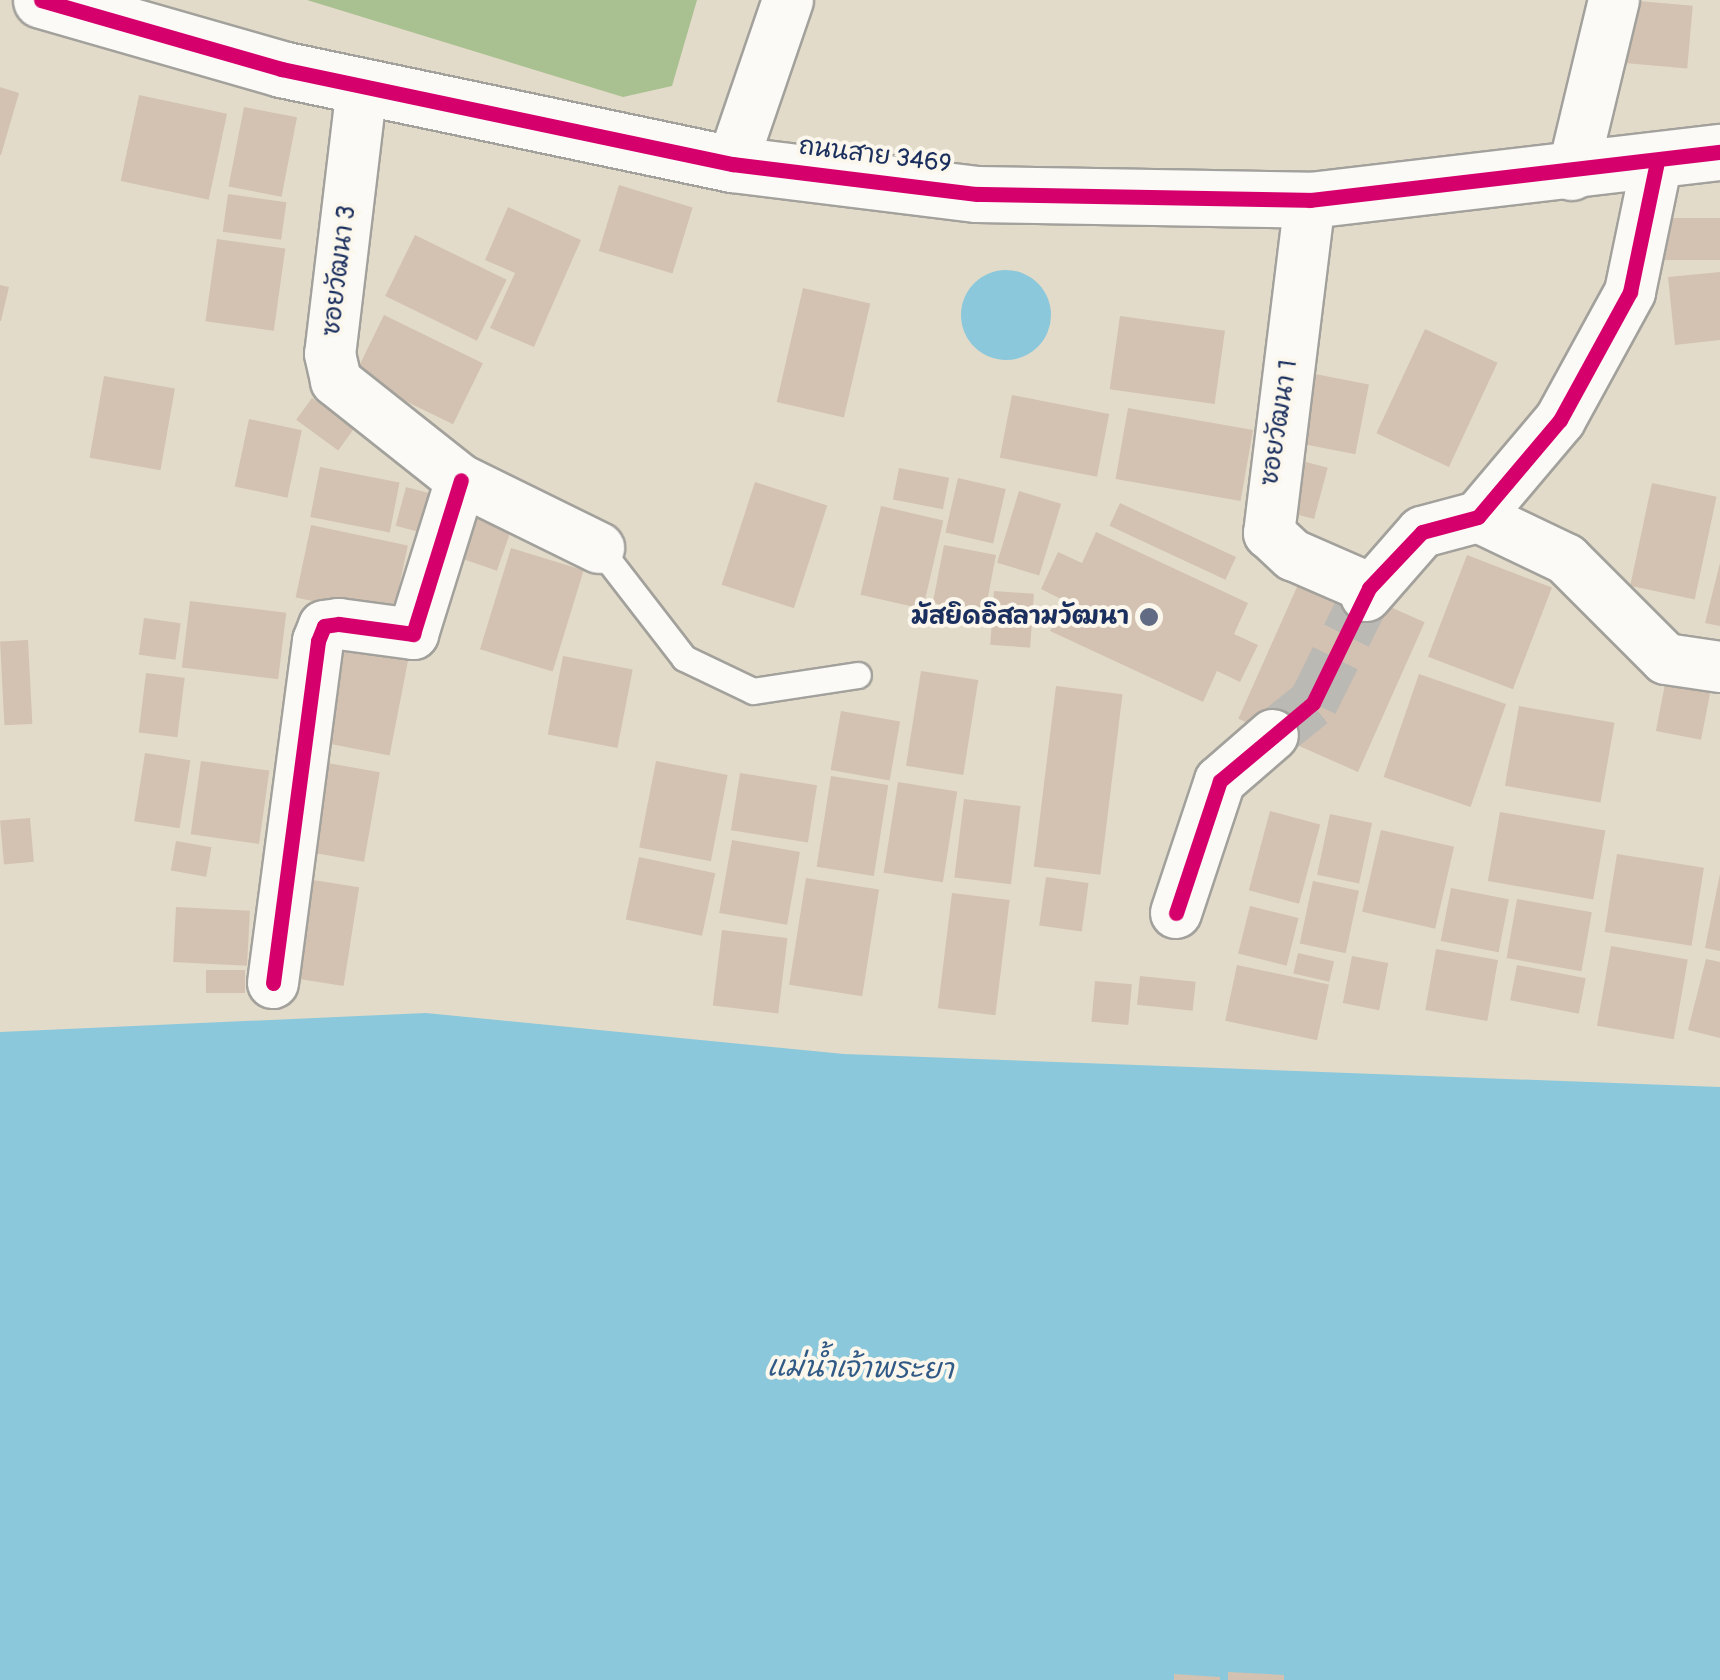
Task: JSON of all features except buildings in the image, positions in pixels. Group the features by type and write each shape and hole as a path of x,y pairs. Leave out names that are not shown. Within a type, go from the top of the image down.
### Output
{"street":[{"name":"ถนนสาย 3469","path":"41,0 362,87 732,164 978,194 1310,200 1572,175 1720,152"},
{"path":"732,164 788,0"},
{"path":"1572,175 1614,0"},
{"name":"ซอยวัฒนา 3","path":"362,87 330,354 336,381 461,480 599,548"},
{"path":"1657,162 1630,292 1560,420 1478,517 1566,559 1666,659 1720,667"},
{"name":"ซอยวัฒนา 1","path":"1310,200 1270,532 1292,554 1367,592 1422,532 1478,517"},
{"path":"273,983 318,641 324,626 339,624 413,634 461,480"},
{"path":"1176,913 1220,781 1274,735"}],"lane":[{"path":"599,548 684,658 753,692 858,675"}],"green space":[{"path":"307,0 697,0 672,86 623,97"}],"water":[{"path":"1006,270 1023,273 1038,283 1048,298 1048,332 1038,347 1023,357 1006,360 989,357 974,347 964,332 961,315 964,298 974,283 989,273"},
{"name":"แม่น้ำเจ้าพระยา","path":"426,1013 844,1054 1720,1087 1720,1680 0,1680 0,1032"}],"tunnel":[{"path":"1273,735 1313,703 1366,596"}],"cycle path":[{"path":"41,0 281,69 732,164 977,194 1310,200 1720,152"},
{"path":"1176,913 1220,781 1313,703 1369,588 1422,532 1478,517 1560,420 1630,292 1657,162"},
{"path":"273,983 318,641 324,626 339,624 413,634 461,480"}],"place":[{"name":"มัสยิดอิสลามวัฒนา","path":"1149,617"}]}
